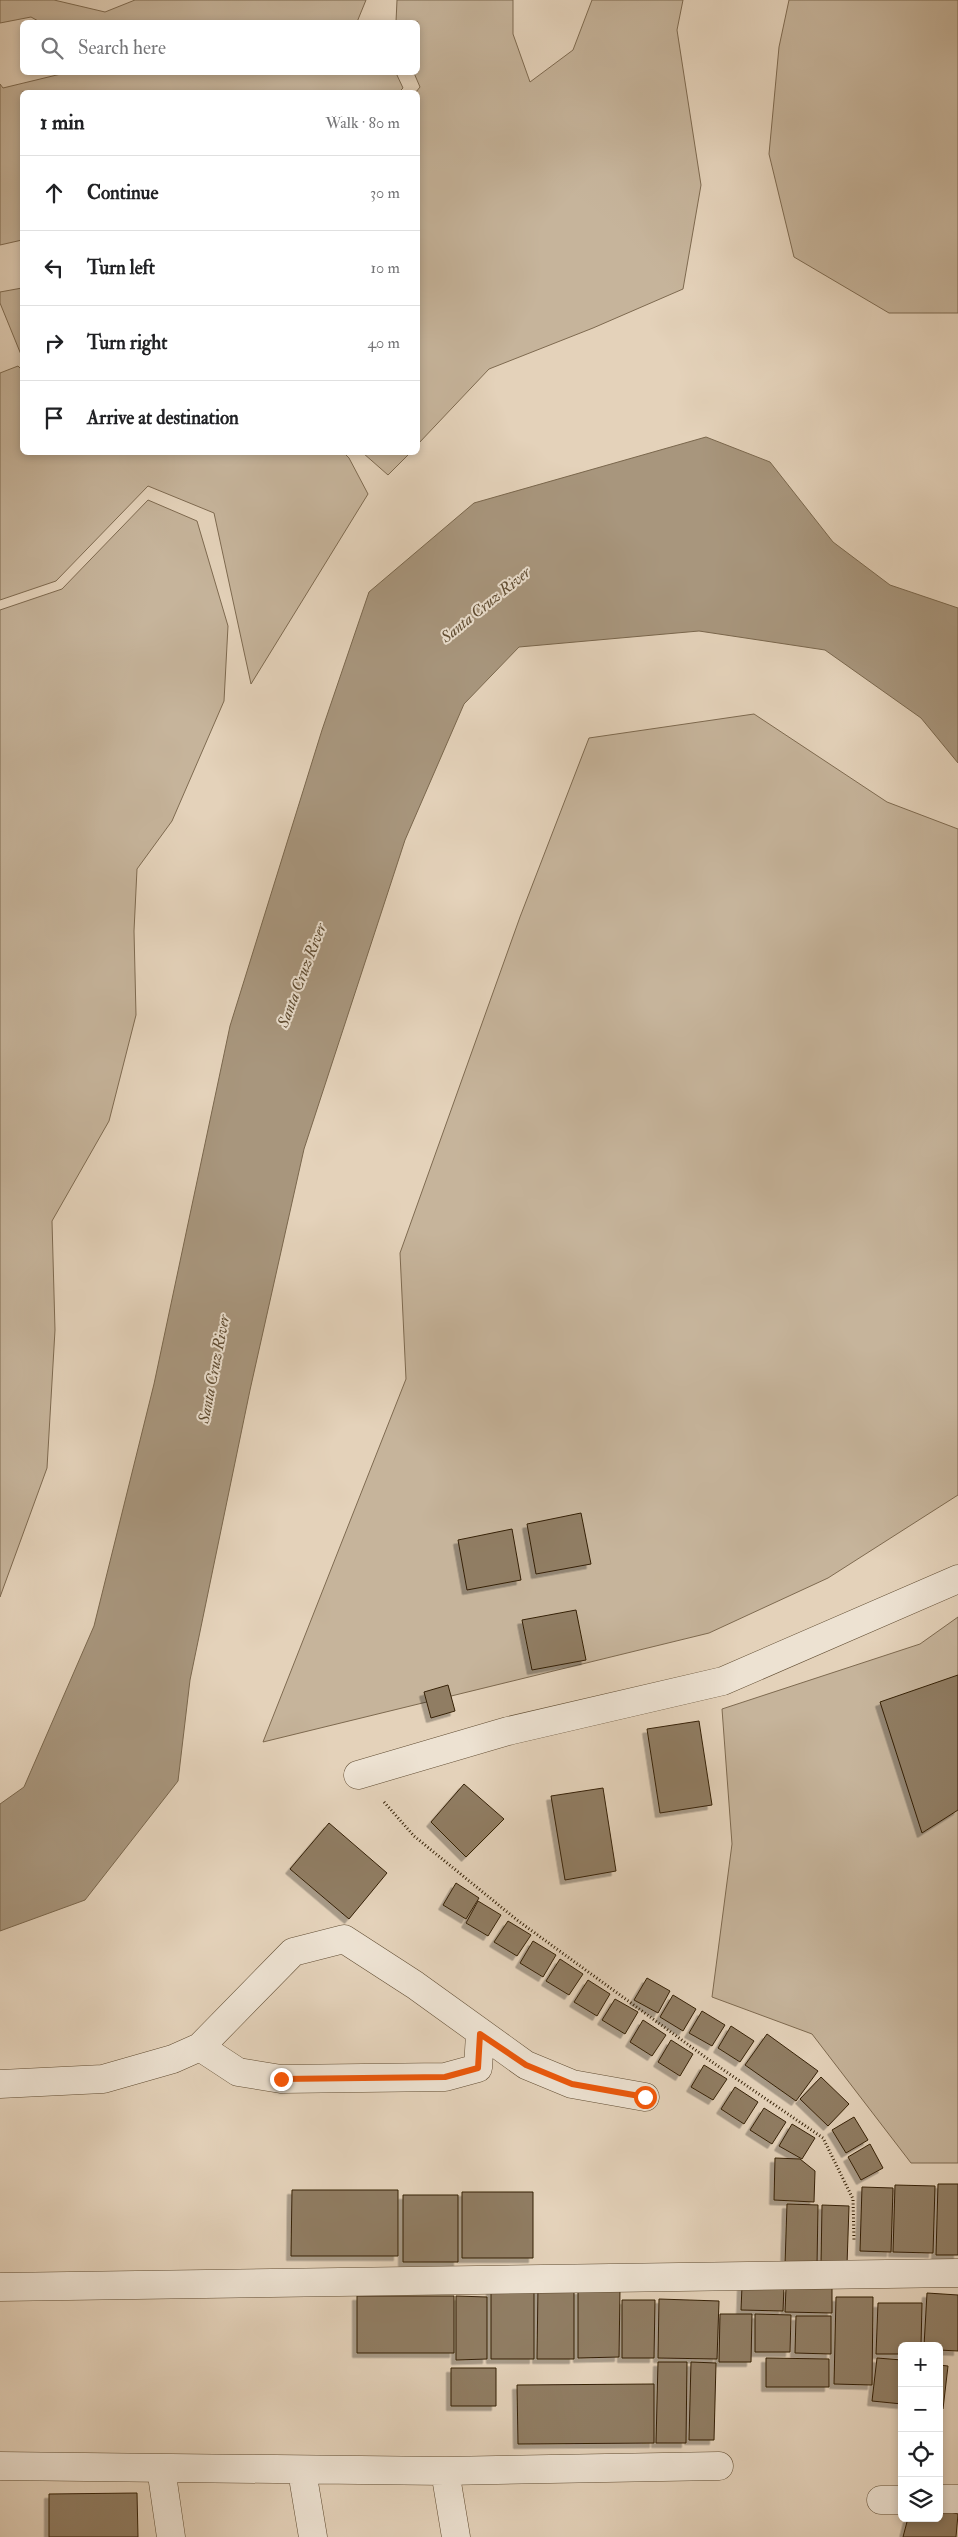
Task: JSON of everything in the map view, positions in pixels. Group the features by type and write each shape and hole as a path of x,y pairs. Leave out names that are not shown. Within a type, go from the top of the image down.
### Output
{"street":[{"path":"358,1775 508,1731 722,1681 958,1579"},
{"path":"0,2084 103,2079 173,2059 200,2047 293,1952 344,1939 415,1985 480,2034 526,2065 572,2084 645,2097"},
{"path":"200,2047 238,2072 281,2079 445,2077 478,2068 480,2034"},
{"path":"0,2287 958,2273"},
{"path":"0,2466 302,2471 445,2471 719,2466"},
{"path":"161,2468 171,2537"},
{"path":"302,2471 312,2537"},
{"path":"445,2471 456,2537"},
{"path":"943,2499 958,2499"}],"path":[{"path":"358,1775 414,1836 517,1920 712,2062 822,2138 853,2198 854,2243"}],"shaded area":[{"path":"0,0 54,0 105,12 135,0 366,0 358,20 36,20 31,17 0,23"},
{"path":"397,0 513,0 513,34 530,82 573,50 592,0 683,0 677,30 701,185 683,289 593,328 489,369 420,442 420,90 418,90 420,87 415,75 420,75 420,20 396,20"},
{"path":"789,0 958,0 958,313 889,313 794,257 769,154 779,47"},
{"path":"57,75 397,75 403,88 401,90 20,90 20,240 0,245 0,84 3,88"},
{"path":"20,288 20,352 0,303 0,292"},
{"path":"18,366 20,368 20,455 346,455 349,458 368,494 251,684 214,513 148,486 56,581 0,600 0,373"},
{"path":"365,455 408,455 388,475"},
{"path":"148,500 197,521 228,626 224,701 172,821 137,869 134,931 136,1015 109,1121 52,1221 55,1330 47,1468 0,1597 0,610 62,589"},
{"path":"754,714 887,802 958,829 958,1495 828,1578 709,1633 263,1742 406,1379 400,1253 520,917 589,738"},
{"path":"958,1617 958,2163 911,2163 812,2034 712,1997 732,1844 722,1709 920,1644"}],"water":[{"name":"Santa Cruz River","path":"706,437 770,462 833,542 890,585 958,608 958,763 921,718 825,650 699,631 519,647 464,704 405,840 304,1149 250,1390 190,1680 178,1781 85,1900 0,1931 0,1804 24,1787 94,1626 154,1384 230,1026 322,730 369,592 474,503"}],"building":[{"path":"581,1513 591,1564 536,1574 527,1524"},
{"path":"512,1529 521,1580 467,1590 458,1540"},
{"path":"576,1610 586,1660 532,1670 522,1620"},
{"path":"958,1675 958,1810 922,1833 880,1702"},
{"path":"448,1685 455,1711 431,1718 424,1692"},
{"path":"699,1721 712,1805 660,1813 647,1729"},
{"path":"464,1784 504,1819 466,1857 431,1822"},
{"path":"603,1788 616,1871 565,1880 551,1796"},
{"path":"329,1823 387,1873 349,1919 290,1869"},
{"path":"456,1883 479,1898 466,1919 443,1905"},
{"path":"478,1901 501,1915 488,1936 466,1923"},
{"path":"508,1921 531,1935 517,1956 494,1942"},
{"path":"533,1941 556,1955 543,1977 520,1963"},
{"path":"560,1959 583,1974 569,1995 546,1981"},
{"path":"647,1978 670,1991 658,2013 634,2000"},
{"path":"588,1980 610,1994 597,2016 574,2002"},
{"path":"673,1995 696,2009 683,2031 660,2017"},
{"path":"615,1999 638,2012 625,2034 602,2020"},
{"path":"702,2011 725,2025 712,2046 689,2033"},
{"path":"643,2020 666,2035 652,2056 630,2042"},
{"path":"731,2026 754,2041 740,2062 718,2048"},
{"path":"767,2034 818,2071 796,2101 745,2065"},
{"path":"671,2040 693,2054 680,2076 658,2062"},
{"path":"704,2065 727,2079 713,2100 691,2087"},
{"path":"821,2077 849,2104 828,2126 800,2099"},
{"path":"735,2087 758,2102 744,2124 721,2109"},
{"path":"764,2108 786,2122 772,2144 750,2130"},
{"path":"854,2117 868,2140 846,2153 832,2130"},
{"path":"792,2124 815,2138 802,2159 779,2146"},
{"path":"870,2144 883,2168 861,2180 848,2157"},
{"path":"775,2158 800,2159 815,2171 814,2202 774,2200"},
{"path":"938,2184 958,2184 958,2255 936,2255"},
{"path":"895,2185 935,2186 933,2253 893,2252"},
{"path":"862,2187 893,2188 891,2252 860,2251"},
{"path":"292,2190 398,2190 398,2256 291,2256"},
{"path":"462,2192 533,2192 533,2258 462,2258"},
{"path":"403,2195 458,2195 458,2262 403,2262"},
{"path":"787,2204 818,2205 817,2266 785,2265"},
{"path":"822,2205 849,2206 847,2265 821,2265"},
{"path":"538,2286 574,2286 574,2359 537,2359"},
{"path":"742,2286 784,2286 783,2311 741,2310"},
{"path":"491,2288 534,2288 534,2359 491,2359"},
{"path":"786,2288 832,2288 832,2313 785,2312"},
{"path":"620,2289 619,2357 578,2358 578,2290"},
{"path":"927,2293 958,2295 958,2351 943,2350 943,2342 924,2342"},
{"path":"357,2296 454,2296 454,2353 357,2353"},
{"path":"456,2296 487,2297 487,2359 456,2360"},
{"path":"836,2297 873,2297 872,2385 834,2384"},
{"path":"659,2299 719,2301 717,2359 658,2358"},
{"path":"622,2300 655,2300 654,2358 622,2358"},
{"path":"878,2303 922,2303 921,2342 898,2342 898,2354 876,2354"},
{"path":"720,2314 752,2314 751,2362 719,2362"},
{"path":"755,2314 791,2315 790,2352 755,2352"},
{"path":"796,2316 831,2316 831,2354 795,2353"},
{"path":"766,2358 829,2359 829,2387 766,2387"},
{"path":"877,2358 898,2360 898,2404 872,2401"},
{"path":"658,2362 687,2362 686,2443 656,2443"},
{"path":"691,2362 716,2363 714,2440 689,2440"},
{"path":"943,2365 948,2366 943,2409"},
{"path":"451,2368 496,2368 496,2406 451,2406"},
{"path":"654,2384 654,2443 518,2444 517,2385"},
{"path":"137,2493 138,2537 49,2537 49,2494"},
{"path":"943,2510 958,2514 956,2537 903,2537 907,2522 943,2522"}],"route":[{"path":"281,2079 445,2077 478,2068 480,2034 526,2065 572,2084 645,2097"}]}
